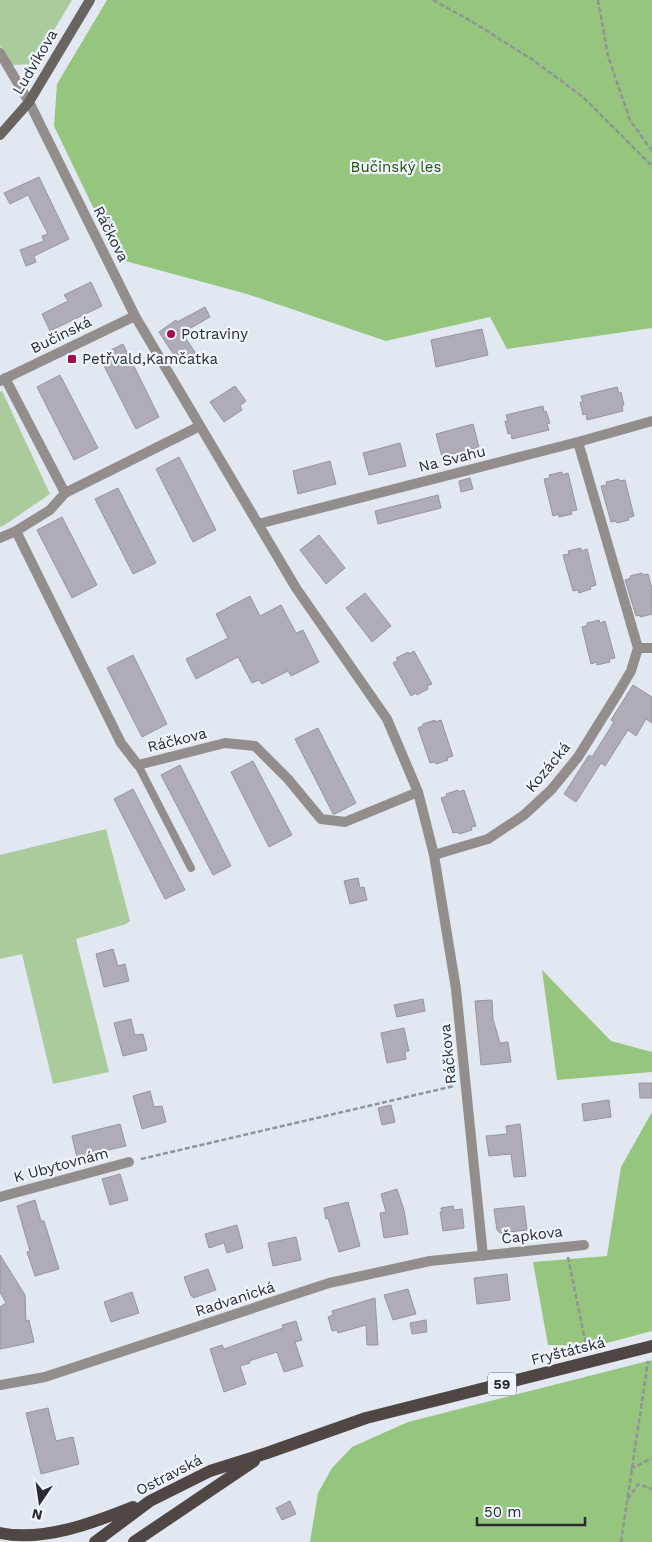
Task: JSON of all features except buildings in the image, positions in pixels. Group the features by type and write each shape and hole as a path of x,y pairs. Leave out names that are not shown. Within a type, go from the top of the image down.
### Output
{"main road":[{"name":"Fryštátská","path":"405,1408 595,1361 651,1350"},
{"name":"Ostravská","path":"95,1542 150,1501 210,1471 366,1418 405,1408"},
{"name":"Ostravská","path":"134,1542 267,1453"},
{"path":"0,1533 14,1538 29,1540 53,1537 150,1501"}],"street":[{"name":"Ludvíkova","path":"0,135 29,102 90,0"},
{"name":"Ráčkova","path":"0,53 29,102 135,316 296,588 387,719 418,792 434,855 456,989 483,1256"},
{"name":"Bučinská","path":"2,380 135,316"},
{"path":"2,380 65,494"},
{"name":"Na Svahu","path":"258,524 578,442 652,421"},
{"path":"0,538 16,531 50,510 65,494 200,426"},
{"path":"578,442 638,648 652,648"},
{"name":"Ráčkova","path":"16,531 120,743 138,765 226,743 255,746 288,779 321,819 345,822 418,792"},
{"name":"Kozácká","path":"434,855 488,839 524,815 551,790 578,757 618,693 631,671 638,648"},
{"name":"K Ubytovnám","path":"0,1197 129,1162"},
{"name":"Čapkova","path":"483,1256 584,1245"},
{"name":"Radvanická","path":"0,1385 45,1377 329,1284 430,1262 483,1256"}],"lane":[{"path":"138,765 191,868"}],"path":[{"path":"433,0 471,21 533,60 583,97 652,166"},
{"path":"598,0 608,56 630,120 652,151"},
{"path":"129,1162 398,1098 466,1084"},
{"path":"565,1246 595,1361"},
{"path":"621,1542 651,1350"},
{"path":"631,1469 652,1458"},
{"path":"627,1500 638,1484 652,1489"}],"green space":[{"path":"0,0 72,0 34,64 10,65 0,46"},
{"name":"Bučinský les","path":"107,0 652,0 652,328 507,349 490,317 386,341 247,294 118,259 54,126 57,84"},
{"path":"2,391 50,494 0,527 0,392"},
{"path":"106,829 130,921 126,924 76,939 109,1072 53,1084 22,954 0,959 0,855"},
{"path":"542,970 611,1041 652,1052 652,1072 557,1080"},
{"path":"652,1112 652,1331 596,1346 548,1345 533,1262 607,1256 621,1167"},
{"path":"652,1360 652,1542 310,1542 318,1493 332,1468 352,1447 408,1422"}],"place":[{"name":"Potraviny","path":"171,334"},
{"name":"Petřvald,Kamčatka","path":"72,359"}]}
